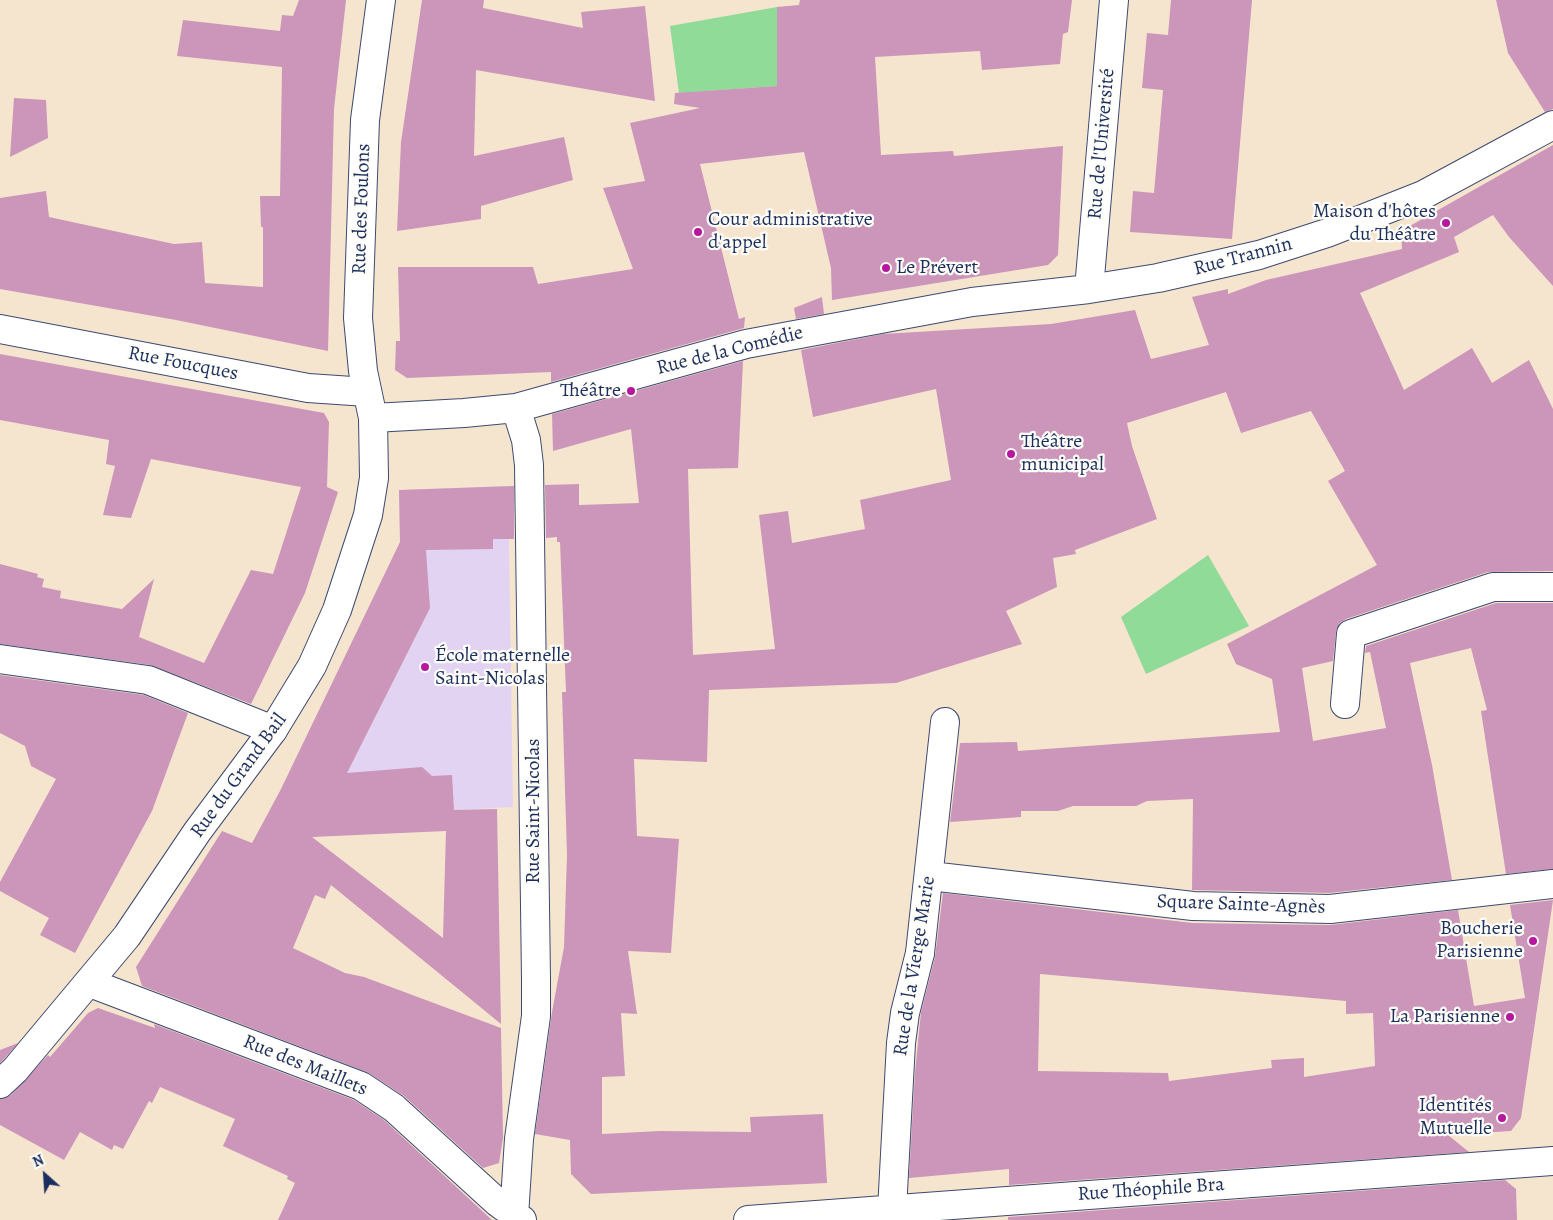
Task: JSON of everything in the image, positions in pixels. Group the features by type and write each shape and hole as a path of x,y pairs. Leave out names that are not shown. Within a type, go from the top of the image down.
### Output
{"street":[{"name":"Rue des Foulons","path":"373,418 361,355 358,318 365,120 381,0"},
{"name":"Rue de l'Université","path":"1089,289 1114,0"},
{"name":"Rue Trannin","path":"1089,289 1158,278 1219,265 1327,233 1423,195 1553,124"},
{"name":"Rue de la Comédie","path":"373,418 516,408 746,344 972,302 1089,289"},
{"name":"Rue Foucques","path":"0,329 308,388 367,392"},
{"name":"Rue Saint-Nicolas","path":"516,408 526,440 530,465 536,979 536,1016 519,1139 517,1219"},
{"name":"Rue du Grand Bail","path":"0,1084 15,1070 90,983 127,936 197,832 273,730 297,693 327,635 362,538 372,500 374,478 373,418"},
{"path":"1345,704 1350,634 1493,587 1553,587"},
{"path":"0,659 133,677 160,683 273,730"},
{"name":"Rue de la Vierge Marie","path":"892,1210 901,1043 905,1013 920,953 946,722"},
{"name":"Square Sainte-Agnès","path":"930,876 1194,906 1330,908 1553,884"},
{"name":"Rue des Maillets","path":"90,983 361,1086 408,1119 517,1219"},
{"name":"Rue Théophile Bra","path":"748,1220 1553,1161"}],"shaded area":[{"name":"École maternelle Saint-Nicolas","path":"505,486 509,539 513,807 324,817 400,542 399,490"}],"green space":[{"path":"777,7 777,86 679,93 670,26"},
{"path":"1208,555 1249,626 1146,674 1121,617"}],"building":[{"path":"299,0 346,0 334,109 328,351 176,320 0,289 0,198 46,191 49,217 174,244 202,242 205,283 263,287 263,227 261,227 260,196 280,196 282,67 177,56 183,20 280,31 282,15 293,16"},
{"path":"422,0 484,0 483,8 583,28 581,12 645,6 655,101 476,70 474,156 564,137 573,180 481,206 481,219 397,231 401,142"},
{"path":"800,0 1072,0 1068,32 1063,34 1060,64 982,70 980,51 875,57 881,155 953,151 954,156 1063,146 1058,255 1048,265 832,300 831,268 804,152 700,164 739,319 745,317 744,328 551,382 551,372 407,378 395,370 396,341 400,341 398,267 533,267 538,284 633,269 603,188 645,181 630,123 700,108 674,104 675,93 777,86 777,7 799,5"},
{"path":"1171,0 1252,0 1232,239 1130,232 1133,191 1154,193 1163,90 1142,88 1147,33 1168,35"},
{"path":"1496,0 1553,0 1553,109 1545,112 1508,53"},
{"path":"14,98 46,100 48,138 10,157"},
{"path":"1553,145 1553,286 1509,237 1493,215 1454,237 1459,252 1360,293 1404,390 1472,348 1492,383 1529,360 1553,409 1553,571 1488,572 1346,619 1339,624 1336,632 1333,661 1302,668 1313,741 1386,728 1370,652 1365,653 1366,646 1496,603 1553,603 1553,869 1506,874 1481,711 1487,710 1471,648 1410,663 1432,765 1452,880 1329,893 1192,890 1193,799 1147,801 1136,806 1073,806 1058,811 1021,811 1021,817 950,822 960,743 1017,742 1018,751 1280,732 1272,679 1236,664 1227,644 1377,565 1328,481 1345,471 1311,411 1241,433 1226,392 1127,423 1132,446 1157,519 1075,550 1076,554 1053,558 1057,587 1006,611 1022,644 896,683 709,690 707,762 634,759 637,836 679,839 671,953 628,951 637,1014 621,1013 625,1076 602,1077 602,1134 660,1131 751,1132 750,1117 823,1114 827,1183 591,1194 571,1174 570,1140 535,1134 552,1012 564,947 567,855 562,692 566,692 560,542 557,542 557,537 546,538 545,485 579,484 579,505 639,503 631,429 553,451 552,414 743,361 738,468 688,469 693,655 775,649 759,515 788,511 792,543 865,529 860,500 951,480 936,389 813,417 801,350 883,334 1051,324 1135,310 1151,359 1209,345 1192,297 1228,289 1228,294 1266,280 1402,249 1401,231"},
{"path":"822,297 824,314 796,319 794,308"},
{"path":"0,354 324,413 329,422 327,487 338,492 305,593 251,704 150,665 0,644 0,564 38,574 37,577 44,579 42,587 61,591 60,598 122,609 154,579 139,637 204,663 251,570 273,574 301,487 151,459 131,518 103,515 115,466 106,464 109,440 0,420"},
{"path":"514,486 514,539 493,539 493,549 426,550 430,608 347,773 422,767 432,776 452,775 454,810 497,809 501,1024 331,885 325,899 315,895 293,948 345,973 364,977 501,1028 503,1138 499,1163 483,1168 404,1096 369,1073 142,986 136,967 222,831 252,843 280,791 400,542 399,490","holes":["446,831 443,938 312,837"]},
{"path":"0,675 144,695 188,713 152,811 75,953 40,935 49,918 0,891 0,882 56,779 31,766 25,746 0,733"},
{"path":"943,893 1192,923 1330,925 1458,910 1474,1006 1525,998 1510,905 1553,900 1521,1118 1511,1131 1448,1135 1469,1152 1009,1185 1009,1169 909,1178 915,1072 921,1012 935,957","holes":["1040,974 1346,1001 1346,1014 1373,1013 1375,1066 1304,1077 1304,1058 1271,1060 1272,1068 1169,1081 1168,1073 1038,1071"]},
{"path":"98,1008 155,1028 154,1024 354,1100 384,1120 492,1220 278,1220 295,1183 287,1179 288,1176 223,1146 235,1119 160,1087 152,1103 149,1101 123,1149 114,1145 112,1150 80,1132 64,1160 0,1125 0,1099 11,1095 48,1055 50,1057 88,1013"},
{"path":"18,1043 4,1059 0,1063 0,1050"},
{"path":"1505,1180 1516,1189 1517,1220 1008,1220 1008,1217"}],"place":[{"name":"Maison d'hôtes du Théâtre","path":"1446,223"},
{"name":"Cour administrative d'appel","path":"698,232"},
{"name":"Le Prévert","path":"886,268"},
{"name":"Théâtre","path":"631,391"},
{"name":"Théâtre municipal","path":"1011,454"},
{"name":"École maternelle Saint-Nicolas","path":"425,667"},
{"name":"Boucherie Parisienne","path":"1533,941"},
{"name":"La Parisienne","path":"1510,1017"},
{"name":"Identités Mutuelle","path":"1502,1118"}]}
